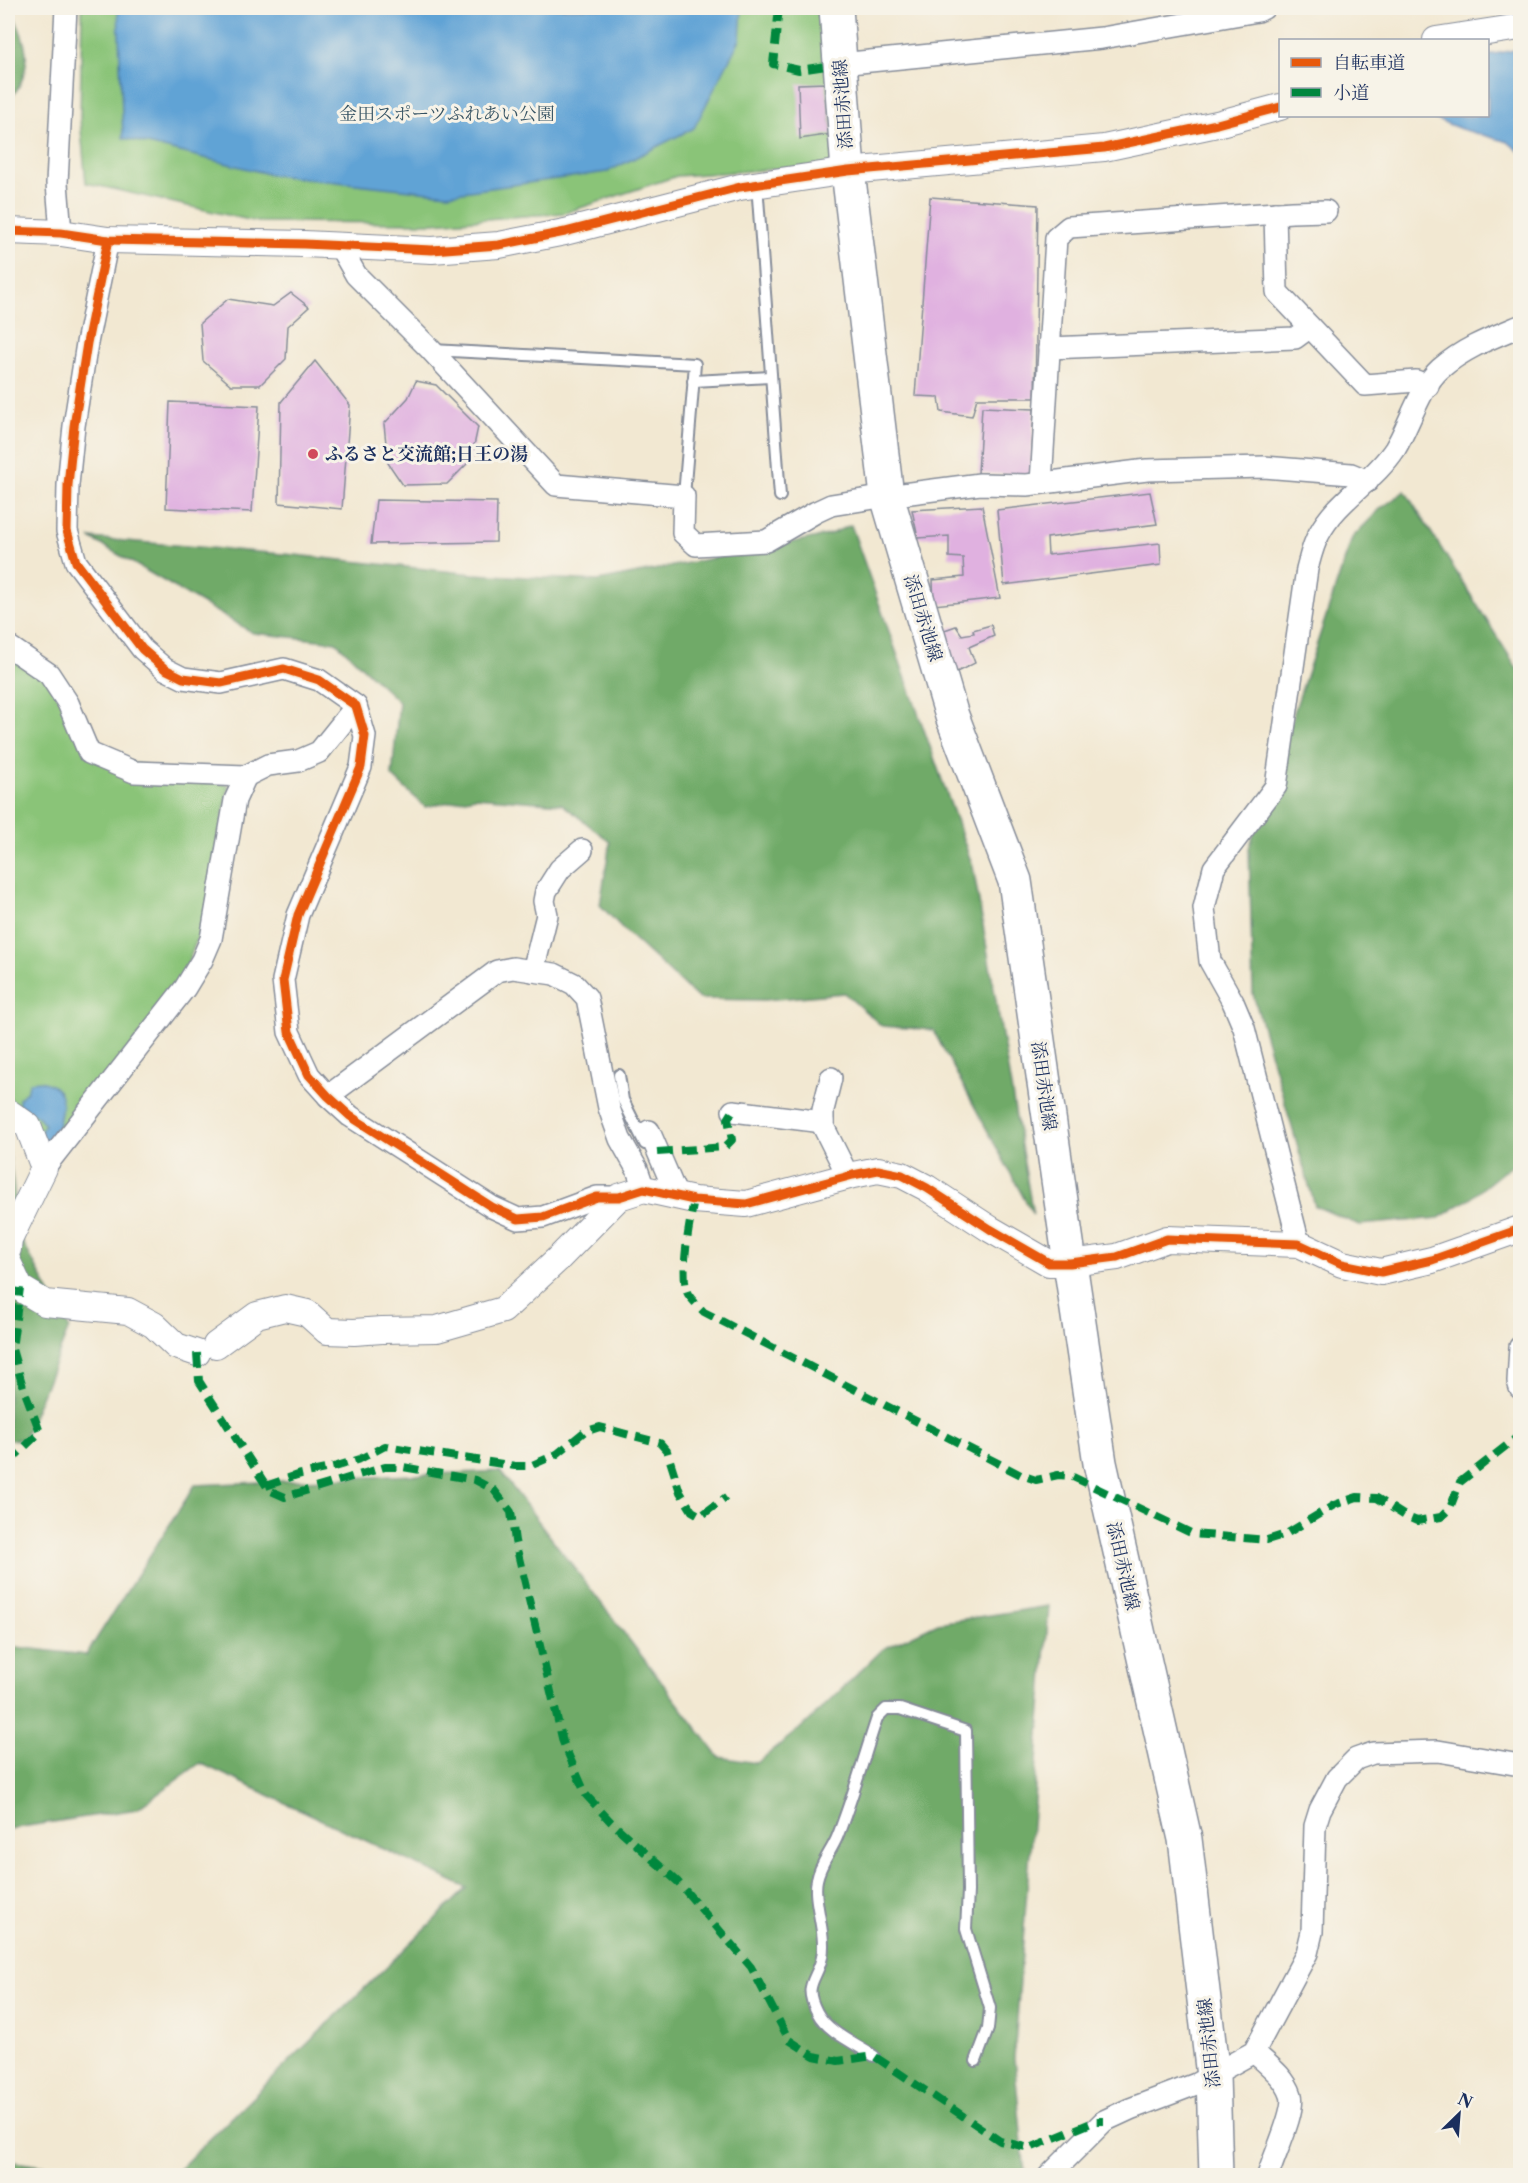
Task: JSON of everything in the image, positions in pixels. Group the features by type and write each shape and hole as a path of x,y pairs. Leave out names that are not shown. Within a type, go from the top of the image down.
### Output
{"main road":[{"name":"添田赤池線","path":"836,8 848,171 886,496 952,716 1015,881 1101,1463 1185,1839 1213,2076 1216,2175"}],"street":[{"path":"61,233 57,183 66,8"},
{"path":"840,64 1102,38 1258,11 1264,8"},
{"path":"1443,39 1521,27"},
{"path":"8,231 61,233 108,240 339,245 432,250 499,245 565,232 757,184 848,171 1104,148 1217,124 1279,108"},
{"path":"1041,483 1056,237 1069,227 1326,211"},
{"path":"1275,213 1277,292 1365,386 1416,381 1428,386"},
{"path":"108,240 87,343 74,426 68,485 67,531 76,562 142,649 165,669 183,678 221,683 284,669 319,680 356,706 365,736 362,768 298,915 283,980 289,1032 309,1075 350,1116 492,1207 518,1219 543,1217 597,1197 619,1197 644,1189 672,1188 694,1200 746,1204 878,1170 902,1175 927,1188 990,1229 1049,1263 1070,1263 1117,1257 1167,1239 1299,1244 1342,1264 1381,1272 1432,1260 1521,1229"},
{"path":"339,245 356,275 430,350 556,485 684,496 683,533 696,545 766,541 831,505 980,484 1041,483 1147,470 1264,467 1351,474 1368,481"},
{"path":"1299,1244 1245,1028 1210,961 1204,908 1214,868 1276,786 1307,569 1318,535 1333,513 1368,481 1394,450 1439,370 1475,344 1521,326"},
{"path":"1049,348 1294,338 1310,327"},
{"path":"8,646 49,674 68,703 89,753 134,772 246,776 268,765 298,760 319,752 356,706"},
{"path":"8,1249 9,1240 44,1168 185,988 202,960 211,939 235,800 246,776"},
{"path":"533,971 547,915 544,901 546,891 560,869 582,850"},
{"path":"328,1096 498,971 513,968 554,974 574,984 587,998 609,1108 620,1139 637,1170 644,1189"},
{"path":"831,1078 823,1110 823,1126 836,1155 849,1176"},
{"path":"733,1111 824,1122"},
{"path":"8,1112 28,1126 44,1168"},
{"path":"649,1131 672,1188"},
{"path":"8,1262 20,1288 45,1303 128,1311 154,1325 176,1346 206,1349 257,1315 285,1308 307,1313 327,1330 354,1332 382,1329 437,1329 503,1310 559,1258 619,1197"},
{"path":"1521,1347 1518,1381 1521,1388"},
{"path":"1049,2175 1104,2121 1196,2085 1254,2052 1307,1953 1312,1932 1315,1826 1320,1810 1337,1778 1356,1759 1373,1753 1438,1751 1521,1765"},
{"path":"1254,2052 1279,2075 1291,2096 1289,2118 1268,2175"}],"lane":[{"path":"757,184 780,496"},
{"path":"430,350 695,364 684,496"},
{"path":"693,381 771,377"},
{"path":"619,1075 623,1100 644,1142 672,1188"},
{"path":"874,2056 831,2029 817,2014 809,1992 822,1958 823,1936 816,1883 821,1866 837,1837 877,1718 886,1709 900,1709 966,1731 968,1891 966,1929 990,2008 988,2029 976,2061"}],"green space":[{"path":"8,8 10,8 25,44 26,67 17,90 8,102"},
{"name":"金田スポーツふれあい公園","path":"82,8 824,8 834,165 677,176 565,213 433,223 258,222 86,183 80,119"},
{"path":"1405,491 1520,673 1520,1164 1509,1167 1472,1197 1439,1218 1359,1225 1315,1206 1253,994 1249,848 1352,538 1380,509"},
{"path":"851,525 973,867 1033,1215 933,1030 882,1026 844,993 765,1000 699,999 600,905 610,842 562,804 475,797 425,807 392,776 399,702 336,642 253,633 90,538 295,555 473,574 598,581 828,535"},
{"path":"8,646 49,674 89,753 229,785 213,868 209,907 182,979 51,1153 8,1112"},
{"path":"8,1147 21,1239 69,1328 24,1439 8,1440"},
{"path":"500,1471 719,1757 757,1763 809,1721 883,1649 938,1623 1049,1606 1014,2058 1025,2175 173,2175 467,1888 200,1763 137,1809 8,1829 8,1646 86,1655 195,1485"},
{"path":"8,2161 100,2175 8,2175"}],"water":[{"name":"金田スポーツふれあい公園","path":"118,8 742,8 740,39 694,128 607,172 448,194 273,175 123,138"},
{"path":"1520,49 1520,152 1508,142 1461,129 1431,117 1489,117 1489,55"},
{"path":"41,1081 56,1088 62,1098 56,1136 50,1149 39,1133 45,1125 39,1117 19,1105 19,1099 27,1091 30,1082"}],"building":[{"path":"826,83 832,134 800,139 798,84"},
{"path":"930,197 1038,205 1035,398 977,398 972,416 941,412 939,397 915,396"},
{"path":"291,293 309,307 288,326 286,359 260,385 231,385 203,361 200,323 228,299 273,306"},
{"name":"ふるさと交流館;日王の湯","path":"315,361 350,405 342,509 279,503 281,402"},
{"path":"416,381 436,385 478,427 471,460 447,484 403,485 388,463 384,424 408,398"},
{"path":"170,402 259,406 252,512 166,508"},
{"path":"982,407 1034,409 1031,475 978,473"},
{"path":"1150,492 1157,524 1047,538 1048,555 1160,543 1161,565 1004,585 997,510"},
{"path":"376,500 497,502 496,542 371,544"},
{"path":"982,506 1000,598 934,605 933,580 964,577 963,558 949,557 949,536 918,538 912,510"},
{"path":"991,625 994,636 969,647 975,663 955,673 939,632 956,626 962,635 974,633 973,630"}],"marked path":[{"path":"779,8 773,64 799,70 840,64"},
{"path":"657,1152 725,1147 732,1140 728,1119 733,1111"},
{"path":"694,1200 686,1248 685,1274 688,1294 704,1312 1021,1475 1036,1480 1058,1475 1071,1476 1193,1534 1267,1540 1286,1534 1334,1505 1357,1497 1377,1498 1417,1521 1441,1517 1450,1508 1460,1482 1520,1435"},
{"path":"8,1459 11,1460 40,1432 12,1349 20,1288"},
{"path":"197,1353 199,1381 269,1490 285,1497 385,1467 403,1467 475,1480 494,1490 511,1512 515,1541 563,1742 586,1795 611,1822 678,1882 751,1967 789,2040 814,2056 838,2061 874,2056 1000,2141 1030,2148 1096,2121 1104,2121"},
{"path":"266,1486 297,1475 360,1459 385,1446 515,1466 530,1466 557,1454 584,1432 600,1427 660,1443 667,1451 680,1492 692,1511 701,1516 726,1497"}],"cycle path":[{"path":"8,231 61,233 108,240 304,244 432,250 499,245 565,232 740,187 848,171 1104,148 1217,124 1279,107"},
{"path":"108,240 87,343 74,426 68,485 67,531 76,562 142,649 165,669 183,678 221,683 284,669 319,680 356,706 365,736 361,767 298,915 283,980 289,1032 309,1075 350,1116 492,1207 518,1219 543,1217 597,1197 619,1197 644,1189 694,1200 746,1204 878,1170 902,1175 927,1188 990,1229 1049,1263 1070,1263 1117,1257 1167,1239 1299,1244 1342,1264 1381,1272 1432,1260 1520,1229"}],"place":[{"name":"ふるさと交流館;日王の湯","path":"313,454"}]}
